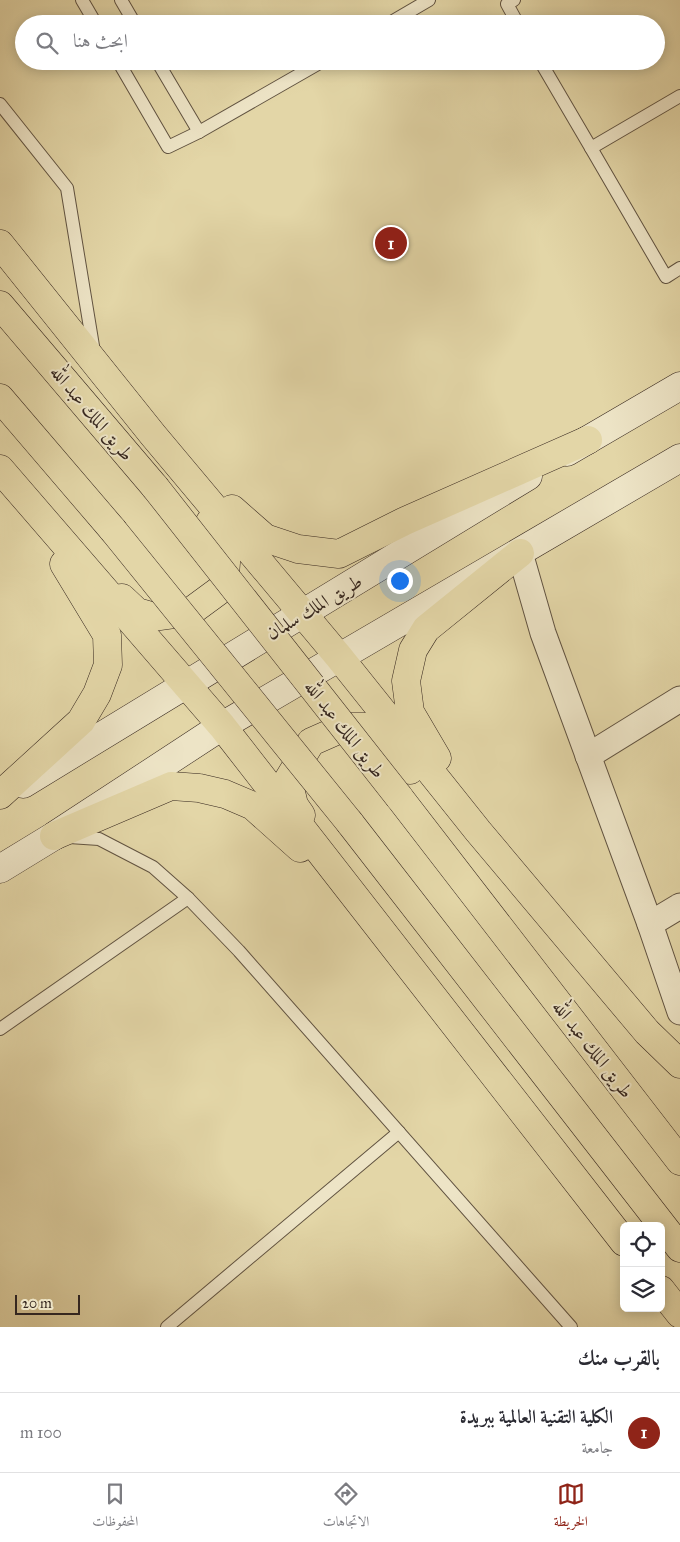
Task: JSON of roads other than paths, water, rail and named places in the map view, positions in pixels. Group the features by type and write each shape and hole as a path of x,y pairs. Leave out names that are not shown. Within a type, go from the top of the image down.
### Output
{"main road":[{"name":"طريق الملك عبد الله","path":"0,244 153,435 339,657 478,831 647,1032 680,1064"},
{"name":"طريق الملك عبد الله","path":"0,305 155,487 399,797 680,1161"},
{"name":"طريق الملك سلمان","path":"0,796 680,386"},
{"path":"0,398 113,530 350,823 680,1248"},
{"path":"153,435 265,538 298,550 339,554 406,521 588,440"},
{"path":"25,498 137,612 154,617 190,612 224,587 228,550 153,435"},
{"path":"0,869 222,726 680,458"},
{"path":"0,469 222,726 620,1237"},
{"path":"0,796 81,721 98,694 108,665 107,635 25,498"},
{"path":"478,831 410,712 406,681 413,650 426,629 520,553"},
{"path":"355,898 294,805 288,780 311,742 345,727 367,727 421,781 478,831"},
{"path":"54,836 171,786 199,788 225,794 253,806 355,898"},
{"path":"665,1295 680,1314"}],"street":[{"path":"520,553 543,633 650,924 680,1012"},
{"path":"588,756 680,699"},
{"path":"650,924 680,906"}],"lane":[{"path":"82,0 91,15"},
{"path":"121,0 130,15"},
{"path":"403,15 429,0"},
{"path":"513,15 507,4 514,0"},
{"path":"123,70 168,147 199,132 307,70"},
{"path":"162,70 199,132"},
{"path":"545,70 666,277 680,268"},
{"path":"591,148 680,96"},
{"path":"0,104 66,188 96,365"},
{"path":"54,836 99,839 153,866 188,898 239,951 571,1327"},
{"path":"0,1029 188,898"},
{"path":"167,1327 398,1132"}],"place":[{"name":"الكلية التقنية العالمية ببريدة","path":"391,243"}]}
